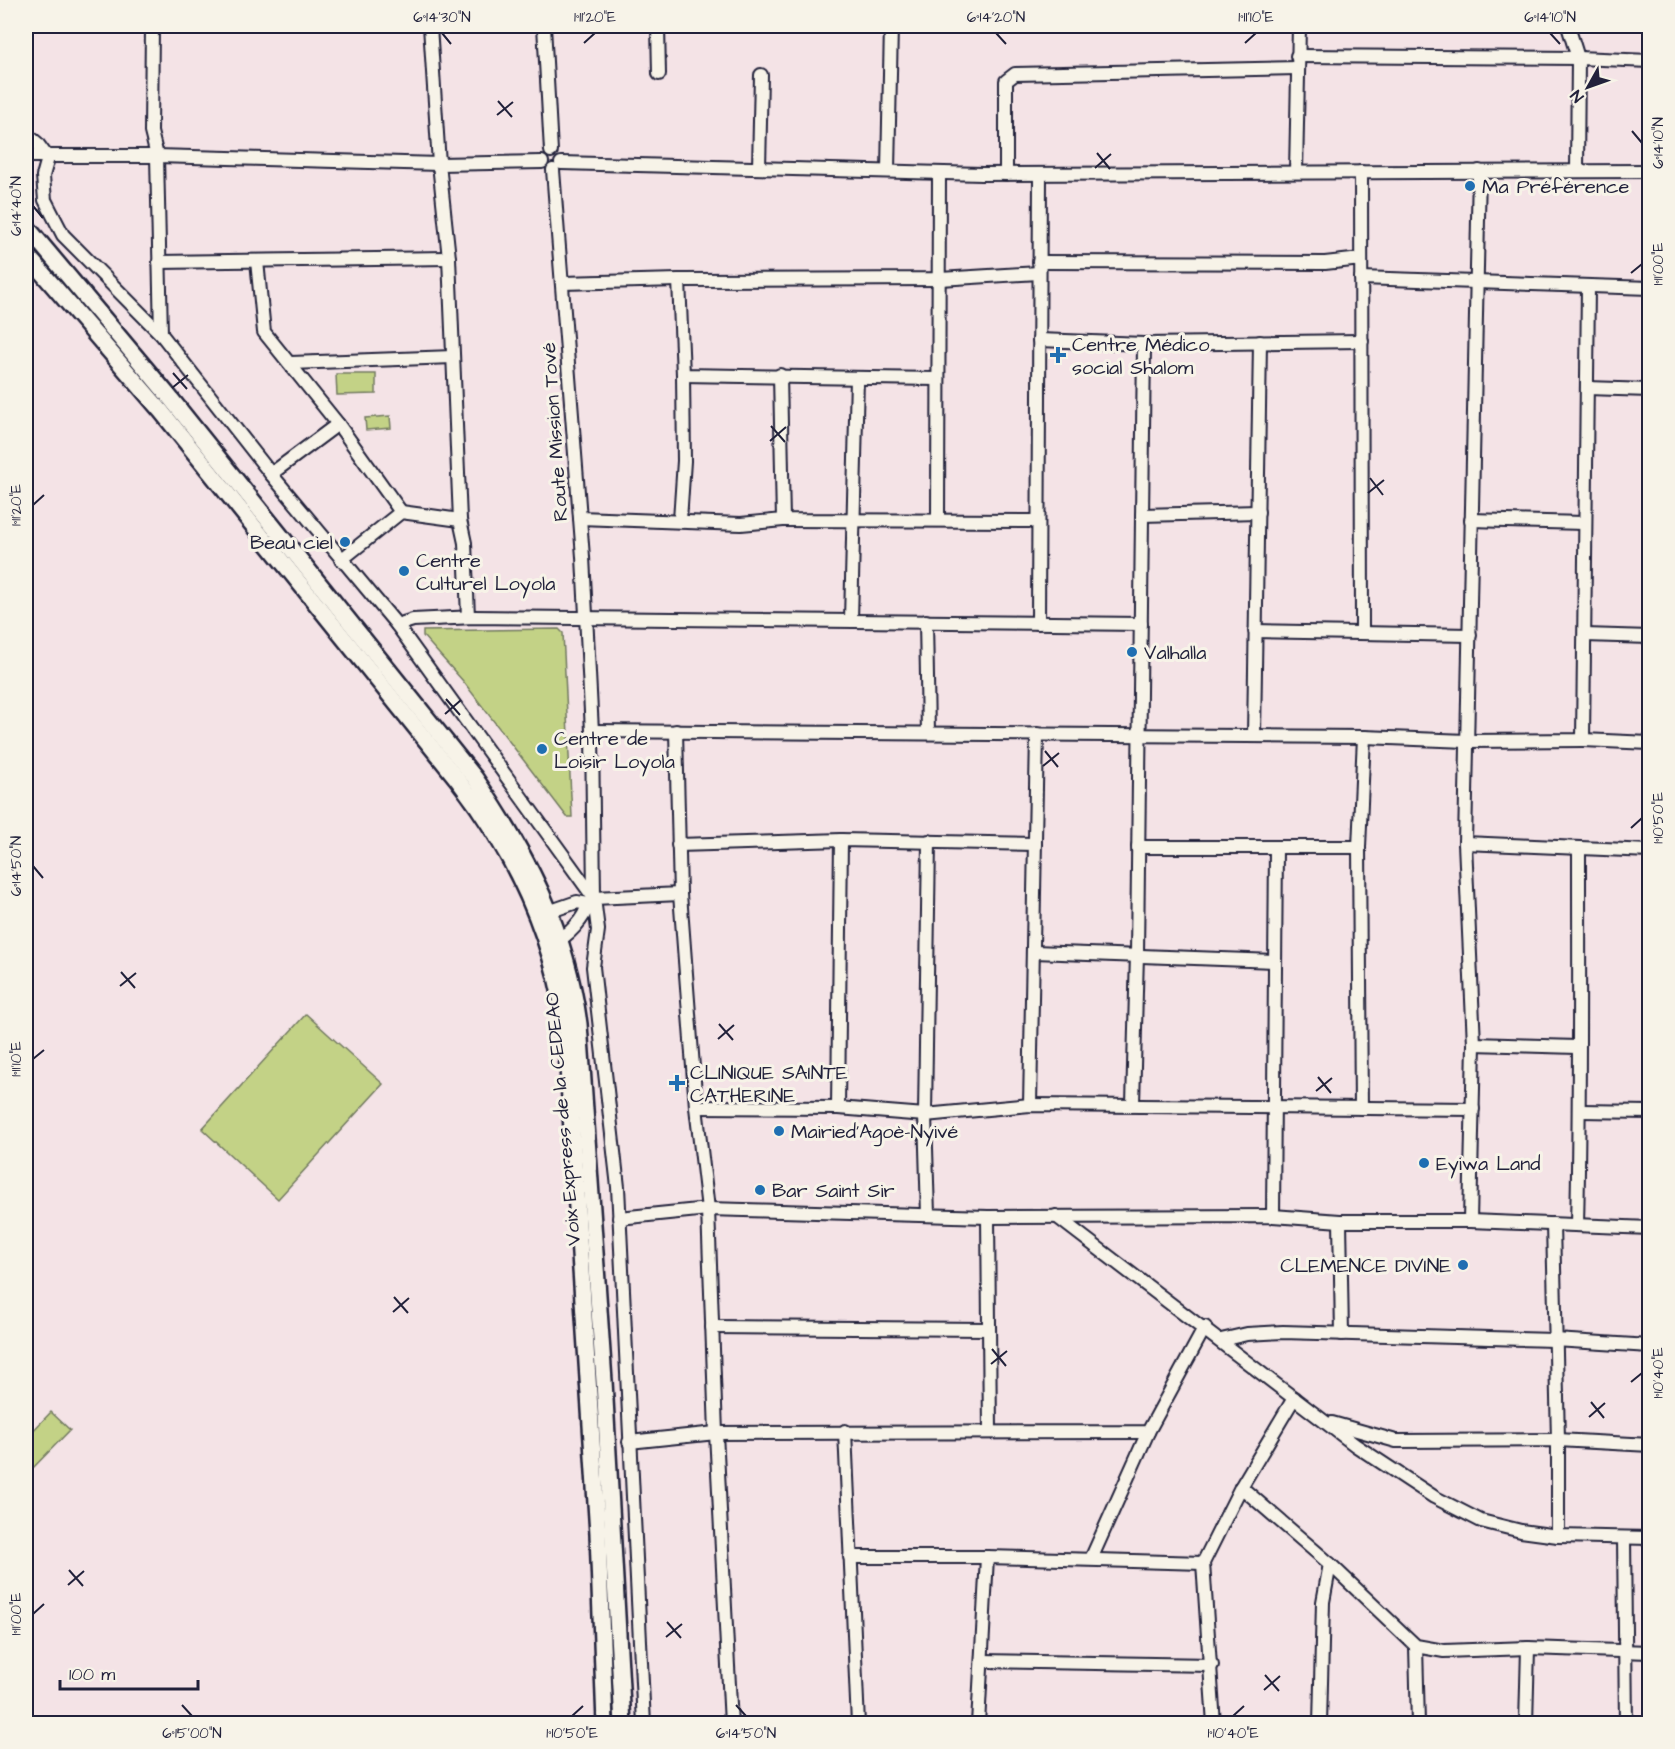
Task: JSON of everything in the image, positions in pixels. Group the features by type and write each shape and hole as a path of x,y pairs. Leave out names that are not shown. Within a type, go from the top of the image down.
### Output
{"main road":[{"path":"27,233 167,394 475,778 515,839 550,911 555,968 565,1021 591,1312 623,1724"},
{"path":"26,254 161,411 488,818 554,942"},
{"path":"591,1312 605,1724"}],"street":[{"path":"152,26 151,132 157,156 161,334"},
{"path":"430,26 439,164 449,258 460,520 465,543 468,617"},
{"path":"544,26 551,151"},
{"path":"658,26 659,74"},
{"path":"888,170 891,26"},
{"path":"1296,172 1299,26"},
{"path":"1568,26 1578,58 1577,171"},
{"path":"1006,174 1006,81 1015,74 1297,62 1578,58 1650,61"},
{"path":"759,168 760,75"},
{"path":"26,134 37,143 48,158"},
{"path":"551,151 543,155 542,162 546,169 557,167 759,168 1006,174 1650,171"},
{"path":"551,151 559,156 557,167"},
{"path":"28,160 157,156 439,164 542,162"},
{"path":"48,158 43,176 45,200 52,218 63,234 161,334 271,474 397,625 591,901"},
{"name":"Route Mission Tové","path":"557,167 562,283 580,518 592,730 591,901 598,930 593,967 604,1047 620,1218 644,1724"},
{"path":"1470,1221 1474,1044 1465,843 1479,171"},
{"path":"1361,172 1362,632"},
{"path":"938,520 939,173"},
{"path":"1038,623 1040,174"},
{"path":"159,262 449,258"},
{"path":"562,283 940,279 1039,267 1325,263 1361,260"},
{"path":"257,261 264,332 338,424 401,512"},
{"path":"1361,278 1650,288"},
{"path":"679,280 684,461 680,520"},
{"path":"1582,740 1588,287"},
{"path":"1039,340 1144,344 1362,341"},
{"path":"1254,736 1260,342"},
{"path":"1133,1104 1137,954 1144,344"},
{"path":"291,363 453,357"},
{"path":"683,375 780,375 937,380"},
{"path":"780,375 783,520"},
{"path":"851,620 857,378"},
{"path":"1587,388 1650,390"},
{"path":"271,474 338,424"},
{"path":"341,560 401,512 460,520"},
{"path":"1142,515 1258,512"},
{"path":"580,518 741,524 783,520 854,519 1038,521"},
{"path":"1471,520 1584,524"},
{"path":"397,625 413,620 468,617 1141,624"},
{"path":"927,621 928,733"},
{"path":"1255,631 1470,634"},
{"path":"1585,636 1650,637"},
{"path":"592,730 1364,737 1467,741 1582,740 1650,743"},
{"path":"676,731 680,894 696,1107 708,1209 716,1432 731,1724"},
{"path":"1030,1104 1037,734"},
{"path":"1361,1108 1359,848 1364,737"},
{"path":"678,845 841,840 1035,844"},
{"path":"838,1108 841,840"},
{"path":"928,1215 925,1115 929,841"},
{"path":"1465,843 1650,850"},
{"path":"1138,847 1359,848"},
{"path":"1273,1216 1276,847"},
{"path":"1577,1225 1580,1111 1577,1047 1579,849"},
{"path":"550,911 578,902 680,894"},
{"path":"554,942 586,914 591,901"},
{"path":"1034,952 1137,954 1275,961"},
{"path":"1474,1044 1577,1047"},
{"path":"696,1107 838,1108 925,1115 1030,1104 1473,1109"},
{"path":"1580,1111 1650,1112"},
{"path":"620,1218 708,1209 988,1217 1273,1216 1340,1221 1470,1221 1650,1228"},
{"path":"1056,1216 1373,1457 1434,1497 1481,1521 1558,1536 1650,1538"},
{"path":"988,1217 990,1431"},
{"path":"1340,1221 1342,1334"},
{"path":"1553,1224 1558,1536"},
{"path":"712,1327 989,1329"},
{"path":"1091,1559 1148,1432 1204,1327"},
{"path":"1221,1340 1247,1334 1282,1332 1555,1340 1650,1346"},
{"path":"1214,1724 1212,1665 1203,1563 1241,1487 1294,1398"},
{"path":"1325,1421 1383,1439 1558,1440 1650,1445"},
{"path":"845,1431 858,1724"},
{"path":"629,1442 716,1432 1148,1432"},
{"path":"1373,1457 1375,1447 1383,1439"},
{"path":"1241,1487 1330,1564 1416,1646 1443,1651 1528,1648 1650,1652"},
{"path":"1624,1538 1626,1724"},
{"path":"850,1557 987,1557 1203,1563"},
{"path":"978,1724 987,1557"},
{"path":"1320,1724 1323,1602 1330,1564"},
{"path":"1416,1646 1418,1724"},
{"path":"1526,1724 1528,1648"},
{"path":"982,1661 1212,1665"}],"green space":[{"path":"336,374 376,374 376,394 337,395"},
{"path":"390,416 391,428 366,430 365,418"},
{"name":"Centre de Loisir Loyola","path":"559,629 563,633 572,817 567,817 463,681 423,636 423,631"},
{"path":"306,1014 383,1084 278,1199 202,1129"},
{"path":"51,1412 70,1430 31,1470 26,1465 26,1438"}],"place":[{"name":"Ma Préférence","path":"1470,186"},
{"name":"Centre Médico social Shalom","path":"1058,355"},
{"name":"Beau ciel","path":"345,542"},
{"name":"Centre Culturel Loyola","path":"404,571"},
{"name":"Valhalla","path":"1132,652"},
{"name":"Centre de Loisir Loyola","path":"542,749"},
{"name":"CLINIQUE SAINTE CATHERINE","path":"677,1083"},
{"name":"Mairied'Agoè-Nyivé","path":"779,1131"},
{"name":"Eyiwa Land","path":"1424,1163"},
{"name":"Bar Saint Sir","path":"760,1190"},
{"name":"CLEMENCE DIVINE","path":"1463,1265"}]}
